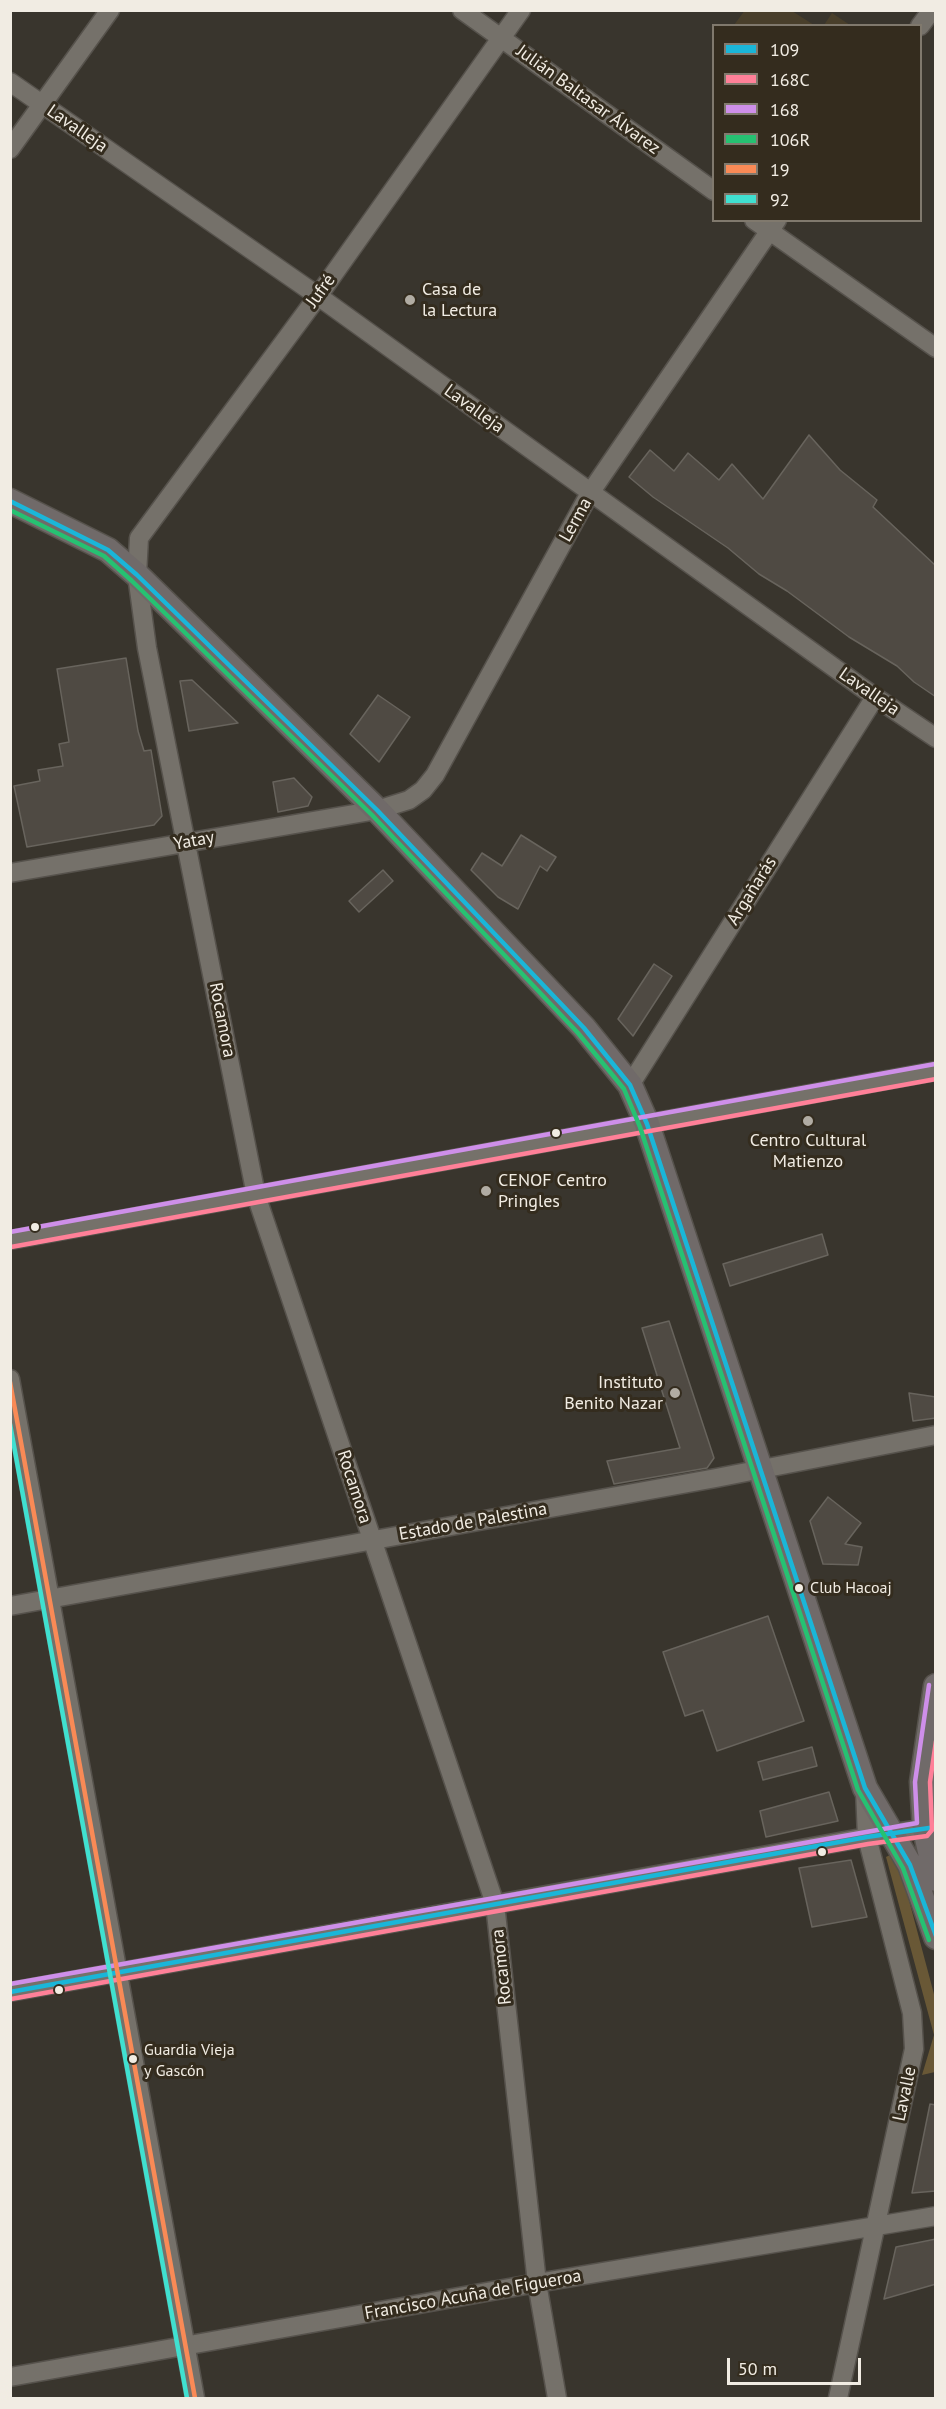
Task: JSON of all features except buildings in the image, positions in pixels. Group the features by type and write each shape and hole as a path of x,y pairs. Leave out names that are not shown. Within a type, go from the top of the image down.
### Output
{"main road":[{"path":"10,501 108,550 137,575 377,810 584,1028 630,1084 647,1124 865,1788 894,1833 910,1865 936,1936"},
{"path":"936,1686 922,1782 936,1879"}],"street":[{"path":"10,149 110,10"},
{"name":"Julián Baltasar Álvarez","path":"462,10 712,190"},
{"name":"Jufré","path":"137,575 139,538 318,296 521,10"},
{"path":"922,25 932,10"},
{"name":"Lavalleja","path":"10,82 318,296 874,697 936,738"},
{"path":"766,224 936,348"},
{"name":"Lerma","path":"377,810 409,800 423,790 435,775 590,493 766,224"},
{"name":"Rocamora","path":"137,575 147,648 256,1195 495,1904 537,2283 557,2398"},
{"name":"Argañarás","path":"630,1084 874,697"},
{"name":"Yatay","path":"10,873 377,810"},
{"path":"10,1240 936,1071"},
{"path":"10,1379 195,2398"},
{"name":"Estado de Palestina","path":"10,1606 372,1541 936,1435"},
{"name":"Lavalle","path":"838,2398 913,2057 915,2030 867,1837 865,1788"},
{"path":"10,1992 867,1837 930,1828"},
{"name":"Francisco Acuña de Figueroa","path":"10,2377 537,2283 936,2216"}],"shaded area":[{"path":"745,10 792,11 812,24 735,24"},
{"path":"832,13 848,24 825,24"},
{"path":"897,1855 935,1998 935,2072 922,2075 934,2035 886,1857"}],"transit line":[{"name":"109","path":"10,501 108,550 137,575 377,810 584,1028 630,1085 647,1124 865,1788 910,1865 936,1936"},
{"name":"106R","path":"10,510 104,556 132,581 372,815 578,1033 624,1089 640,1127 858,1790 903,1868 929,1940"},
{"name":"168","path":"10,1232 935,1064"},
{"name":"168C","path":"11,1247 936,1079"},
{"name":"19","path":"10,1382 195,2398"},
{"name":"92","path":"10,1424 187,2398"},
{"name":"168","path":"10,1984 917,1823 915,1782 929,1685"},
{"name":"168C","path":"11,1999 868,1844 927,1836 932,1830 930,1782 936,1741"},
{"name":"109","path":"10,1992 867,1837 936,1827"}],"place":[{"name":"Casa de la Lectura","path":"410,300"},
{"name":"Centro Cultural Matienzo","path":"808,1121"},
{"name":"CENOF Centro Pringles","path":"486,1191"},
{"name":"Instituto Benito Nazar","path":"675,1393"},
{"name":"Club Hacoaj","path":"799,1588"},
{"name":"Guardia Vieja y Gascón","path":"133,2059"}]}
